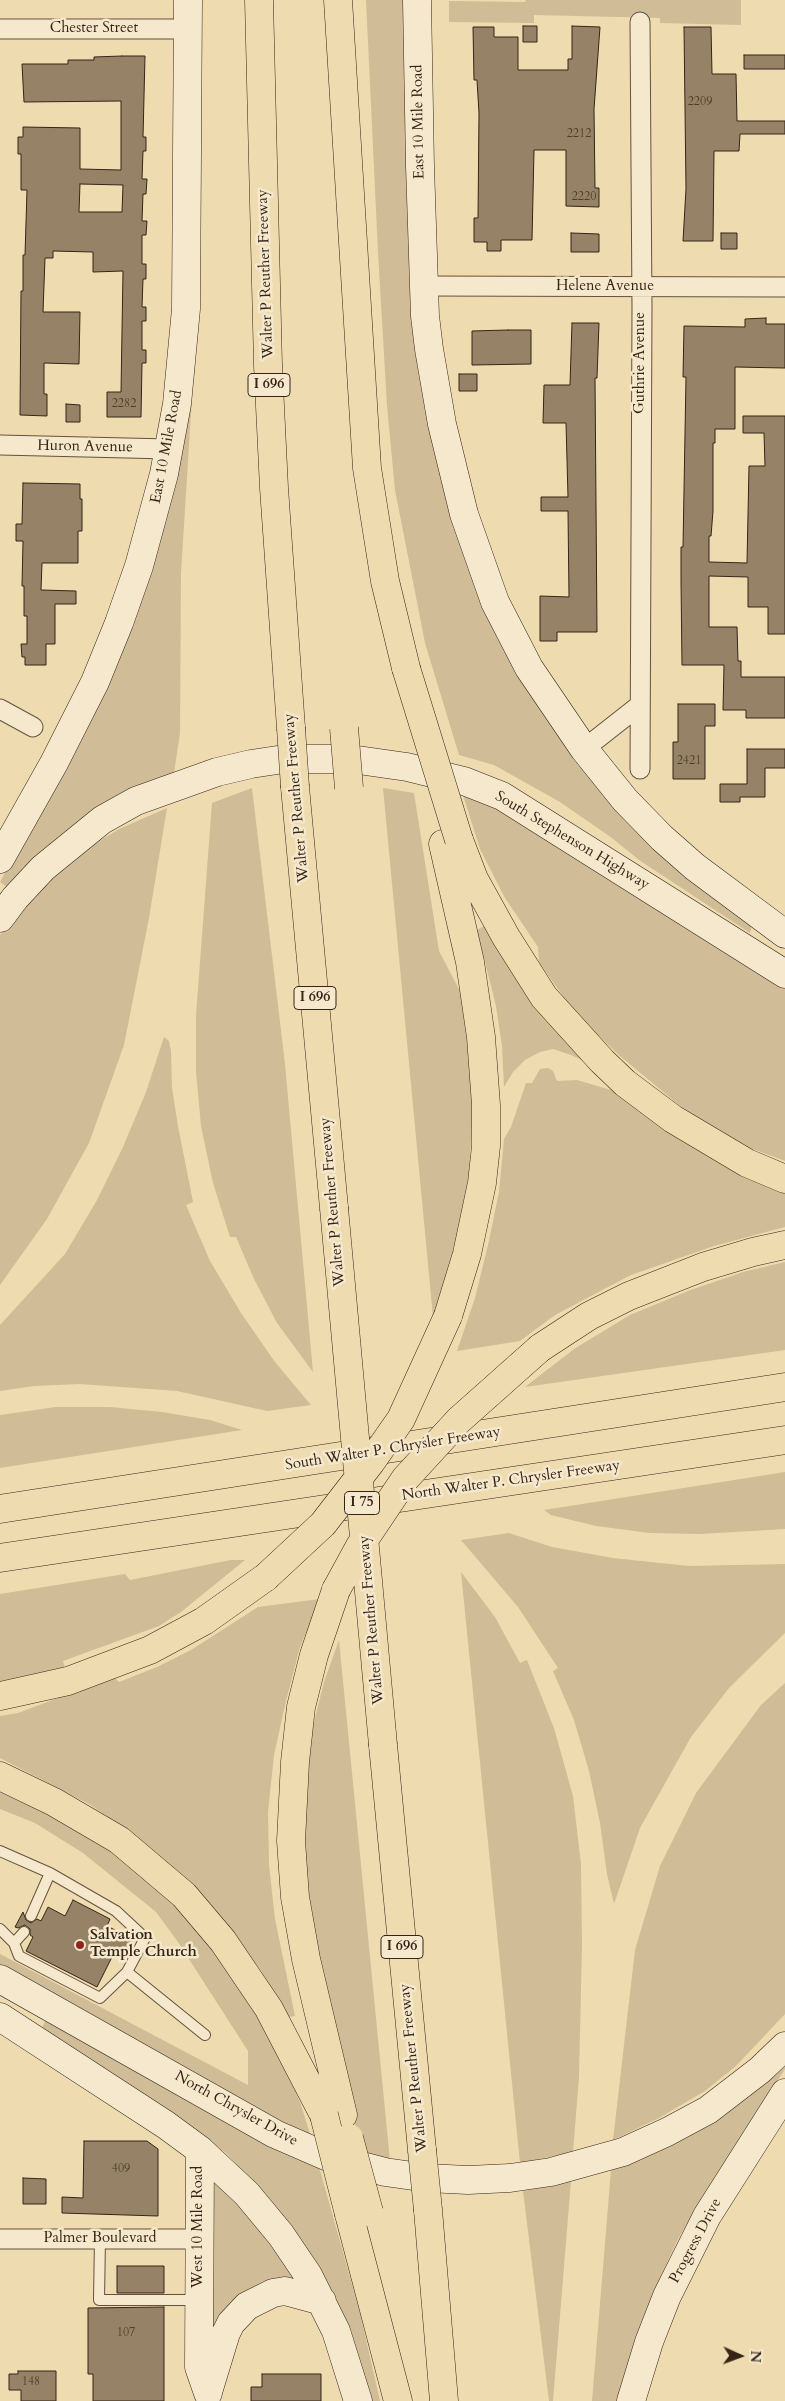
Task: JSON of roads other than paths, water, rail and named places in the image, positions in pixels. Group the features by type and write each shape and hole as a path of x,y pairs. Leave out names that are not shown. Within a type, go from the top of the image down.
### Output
{"highway":[{"name":"Walter P Reuther Freeway","path":"259,0 274,488 295,788 383,1745 428,2210 444,2401"},
{"path":"0,1696 68,1681 150,1650 204,1621 266,1577 323,1524 371,1462 400,1418 448,1316 467,1254 482,1183 486,1146 486,1106 481,1037 451,842 385,581 367,468 338,0"},
{"path":"344,728 349,788"},
{"path":"451,842 506,937 544,997 602,1062 625,1083 673,1119 747,1163 785,1179"},
{"path":"408,2401 333,2115 295,1897 292,1841 295,1762 302,1707 314,1655 336,1590 360,1546 405,1479 460,1420 540,1348 589,1316 628,1296 703,1267 753,1252 785,1245"},
{"name":"South Walter P. Chrysler Freeway","path":"0,1509 785,1387"},
{"name":"North Walter P. Chrysler Freeway","path":"0,1558 785,1440"},
{"path":"0,1776 54,1802 119,1840 184,1895 223,1941 269,2009 333,2115"},
{"path":"359,2213 398,2401"}],"main road":[{"name":"East 10 Mile Road","path":"0,859 54,763 95,682 119,623 139,566 169,448 178,395 186,309 188,0"},
{"name":"East 10 Mile Road","path":"417,0 424,286 429,349 442,424 467,523 494,602 529,668 584,749"},
{"path":"584,749 625,800 662,838 695,867 785,934"},
{"name":"South Stephenson Highway","path":"0,918 15,898 43,868 102,820 136,801 217,772 251,764 284,760 351,759 407,767 464,781 502,796 785,974"},
{"name":"North Chrysler Drive","path":"0,1978 275,2134 328,2157 385,2172 427,2178 468,2180 510,2178 551,2172 623,2152 667,2132 708,2110 760,2070 785,2046"},
{"name":"West 10 Mile Road","path":"0,2017 166,2125 200,2150 199,2367 208,2397"},
{"name":"Progress Drive","path":"631,2401 649,2342 667,2296 702,2224 785,2093"},
{"path":"200,2150 226,2173 265,2214 308,2275 322,2301 346,2359 358,2401"},
{"name":"West 10 Mile Road","path":"208,2397 226,2333 231,2323 247,2306 273,2293 285,2292 322,2301"}],"street":[{"name":"Guthrie Avenue","path":"640,22 642,287 640,770"},
{"name":"Chester Street","path":"0,29 188,29"},
{"name":"Helene Avenue","path":"424,286 785,288"},
{"name":"Huron Avenue","path":"0,445 169,448"},
{"path":"584,749 640,704"},
{"path":"0,709 33,727"},
{"name":"Palmer Boulevard","path":"0,2239 199,2239"}],"lane":[{"path":"0,1851 50,1873 116,1912 145,1938 128,1972 100,1998 19,1956 14,1943 0,1929"},
{"path":"31,1916 50,1873"},
{"path":"14,1943 24,1932"},
{"path":"128,1972 205,2035"},
{"path":"100,2238 99,2300 198,2300"}],"place":[{"name":"Salvation Temple Church","path":"80,1945"}]}
